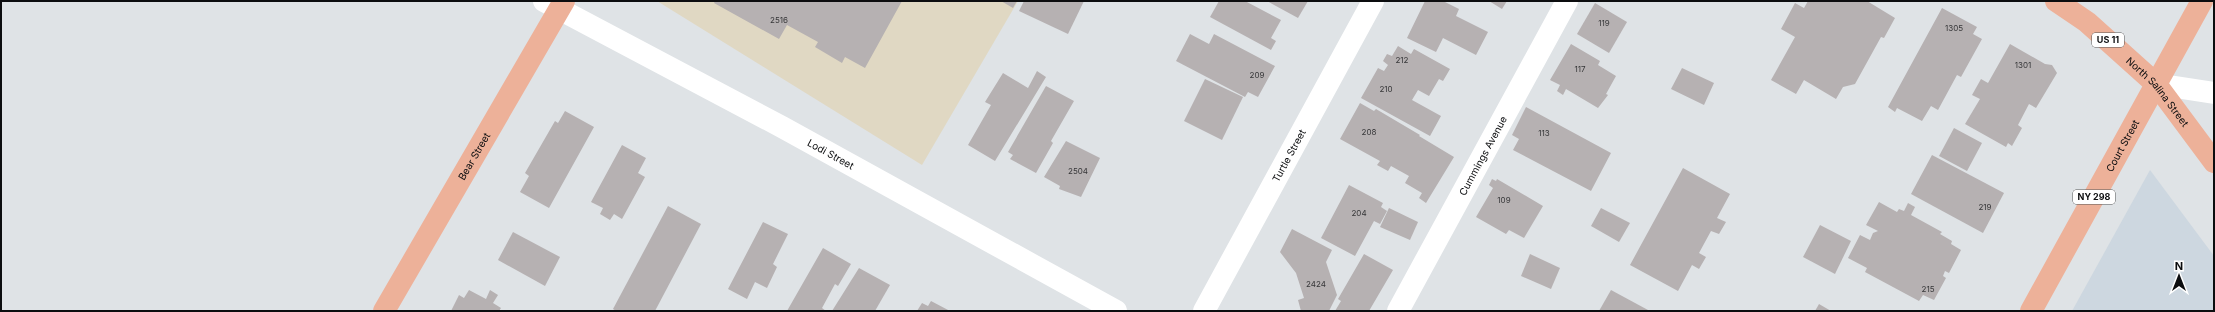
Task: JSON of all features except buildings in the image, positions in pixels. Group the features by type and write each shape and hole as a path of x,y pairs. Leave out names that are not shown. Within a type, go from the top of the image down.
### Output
{"main road":[{"name":"North Salina Street","path":"2056,1 2087,22 2156,84 2214,162"},
{"name":"Court Street","path":"2031,311 2202,1"},
{"name":"Bear Street","path":"384,311 556,4"}],"street":[{"name":"Turtle Street","path":"1204,311 1373,1"},
{"name":"Cummings Avenue","path":"1398,311 1567,1"},
{"name":"Lodi Street","path":"556,4 1116,311"},
{"path":"2156,84 2214,93"}],"shaded area":[{"path":"657,1 1018,1 922,165"},
{"path":"2150,170 2214,256 2214,311 2072,311"}]}
